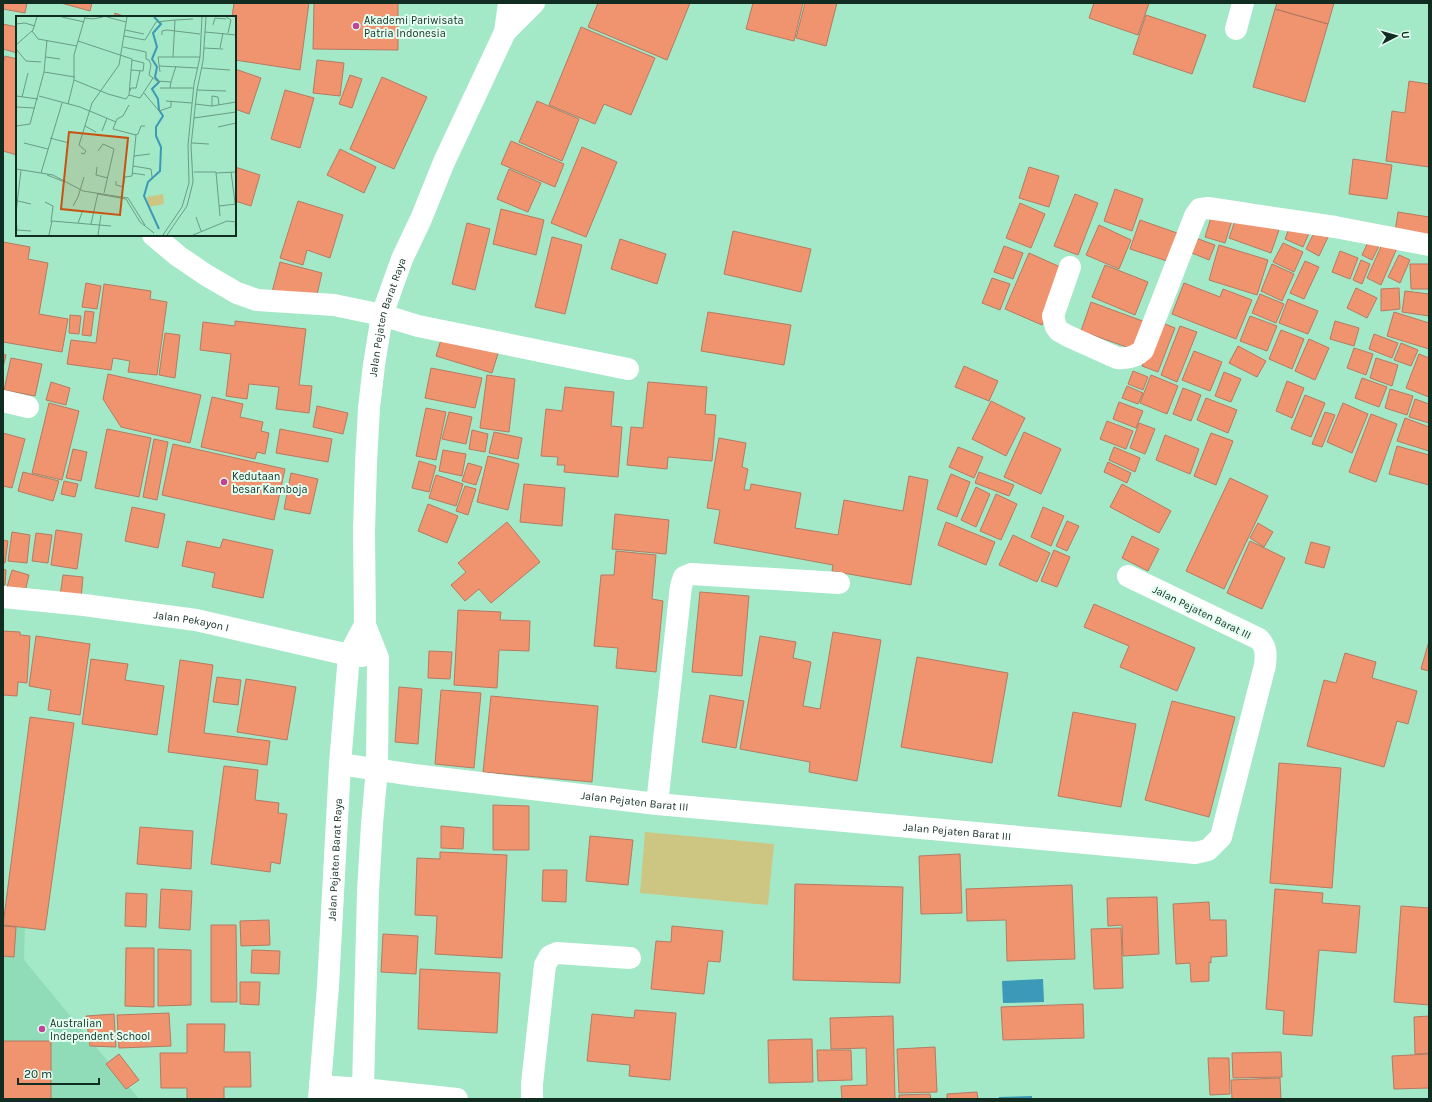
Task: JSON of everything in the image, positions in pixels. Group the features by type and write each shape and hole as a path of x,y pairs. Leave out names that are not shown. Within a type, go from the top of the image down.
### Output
{"street":[{"name":"Jalan Pejaten Barat Raya","path":"362,1094 368,891 377,769 378,658 365,625 364,531 367,455 374,365 382,315 402,259 421,219 444,162 505,32 509,3"},
{"name":"Jalan Pejaten Barat Raya","path":"505,32 534,3"},
{"path":"1236,29 1244,3"},
{"path":"1070,267 1054,316 1056,327 1059,331 1068,336 1117,358 1129,358 1139,354 1143,350 1195,216 1200,209 1208,208 1335,227 1429,245"},
{"path":"154,236 178,256 206,275 237,293 257,300 334,305 382,315 418,326 628,369"},
{"path":"3,401 28,407"},
{"path":"657,804 681,586 684,577 691,574 839,583"},
{"name":"Jalan Pejaten Barat III","path":"340,764 414,775 657,804 1194,853 1208,850 1221,837 1267,652 1259,639 1128,576"},
{"name":"Jalan Pekayon I","path":"3,597 196,620 349,655 378,658"},
{"name":"Jalan Pejaten Barat Raya","path":"320,1093 328,986 340,764 349,655 365,625"},
{"path":"532,1099 532,1084 545,965 550,956 557,953 630,958"},
{"path":"320,1093 457,1099"}],"shaded area":[{"path":"645,832 774,844 768,905 640,893"},
{"name":"Australian Independent School","path":"3,920 25,922 24,960 139,1099 3,1099"}],"water":[{"path":"1043,979 1044,1002 1003,1003 1002,981"},
{"path":"1032,1096 1032,1099 999,1099 999,1097"}],"building":[{"path":"3,3 27,3 25,13 3,9"},
{"path":"61,3 92,3 90,11"},
{"path":"234,3 309,3 300,70 236,60 236,16 232,16"},
{"name":"Akademi Pariwisata Patria Indonesia","path":"314,3 398,3 398,50 313,49"},
{"path":"598,3 690,3 667,60 588,27"},
{"path":"753,3 803,3 794,41 746,29"},
{"path":"805,3 837,3 826,46 796,38"},
{"path":"1094,3 1149,3 1138,35 1089,18"},
{"path":"1277,3 1334,3 1328,24 1275,9"},
{"path":"1275,9 1328,24 1305,102 1253,87"},
{"path":"115,13 123,16 114,16"},
{"path":"1146,15 1206,35 1192,74 1133,54"},
{"path":"3,24 16,27 16,53 3,49"},
{"path":"581,27 655,58 631,115 604,104 595,124 549,105"},
{"path":"5,56 16,59 16,155 3,151 3,64"},
{"path":"317,60 344,63 340,96 313,93"},
{"path":"236,69 261,78 249,114 236,109"},
{"path":"350,75 362,79 352,108 339,104"},
{"path":"382,77 427,97 394,169 350,149"},
{"path":"1409,81 1429,84 1429,167 1386,161 1392,111 1405,113"},
{"path":"285,90 314,98 300,148 271,139"},
{"path":"537,101 579,119 562,161 519,142"},
{"path":"511,141 564,164 555,187 501,164"},
{"path":"582,147 617,162 586,237 551,223"},
{"path":"340,149 376,167 364,193 327,175"},
{"path":"1353,159 1392,165 1387,199 1349,194"},
{"path":"236,167 260,175 251,206 236,201"},
{"path":"1029,167 1059,176 1049,207 1019,198"},
{"path":"509,169 541,183 528,212 497,199"},
{"path":"1115,189 1143,199 1132,231 1104,221"},
{"path":"1075,194 1098,203 1078,255 1054,246"},
{"path":"298,201 343,215 330,258 307,250 303,265 280,258"},
{"path":"1020,203 1045,214 1031,248 1006,238"},
{"path":"501,209 544,220 536,255 493,244"},
{"path":"1213,211 1233,217 1225,243 1205,237"},
{"path":"1398,212 1429,217 1427,243 1394,238"},
{"path":"1237,215 1279,230 1271,253 1229,238"},
{"path":"1140,220 1177,233 1167,261 1130,249"},
{"path":"467,223 490,229 475,290 452,284"},
{"path":"1099,225 1131,240 1119,269 1086,255"},
{"path":"1290,226 1309,233 1303,247 1285,239"},
{"path":"1316,229 1329,235 1319,256 1306,249"},
{"path":"733,231 811,249 801,292 724,274"},
{"path":"552,237 582,245 565,314 535,307"},
{"path":"1193,237 1215,245 1209,260 1187,251"},
{"path":"1370,238 1380,244 1372,260 1362,255"},
{"path":"620,239 666,254 657,284 611,269"},
{"path":"3,242 30,247 28,259 48,263 39,314 68,319 62,352 3,342"},
{"path":"1383,242 1397,248 1381,285 1367,278"},
{"path":"1283,243 1303,252 1294,272 1273,262"},
{"path":"1219,245 1268,260 1257,295 1209,280"},
{"path":"1004,246 1023,253 1013,279 994,272"},
{"path":"1340,251 1358,258 1350,279 1332,272"},
{"path":"1029,253 1067,270 1042,325 1005,309"},
{"path":"1399,255 1410,260 1400,283 1388,277"},
{"path":"1361,260 1370,264 1362,284 1353,280"},
{"path":"1305,261 1319,267 1304,299 1290,293"},
{"path":"280,262 322,273 315,303 272,292"},
{"path":"1272,264 1294,274 1282,301 1261,291"},
{"path":"1410,264 1429,264 1429,289 1411,289"},
{"path":"1105,265 1148,282 1135,315 1092,297"},
{"path":"992,278 1010,284 1000,310 982,303"},
{"path":"86,283 101,286 97,309 82,307"},
{"path":"1184,283 1220,297 1223,289 1252,300 1236,339 1172,314"},
{"path":"104,284 151,291 150,299 167,302 157,375 128,372 130,361 113,358 111,370 67,364 71,340 96,343"},
{"path":"1356,288 1377,298 1367,318 1347,308"},
{"path":"1399,288 1400,309 1381,311 1381,289"},
{"path":"1405,291 1429,294 1429,316 1402,312"},
{"path":"1260,294 1284,304 1276,323 1252,313"},
{"path":"1288,299 1318,311 1308,334 1279,323"},
{"path":"1091,302 1148,323 1138,351 1081,331"},
{"path":"85,311 94,312 91,336 82,335"},
{"path":"708,312 791,325 784,365 701,351"},
{"path":"1394,312 1429,323 1429,349 1387,336"},
{"path":"70,315 81,316 79,334 69,333"},
{"path":"1250,316 1277,326 1267,351 1240,341"},
{"path":"235,321 306,329 299,385 312,386 309,413 276,409 279,387 249,384 247,399 226,396 231,354 200,350 203,322 235,326"},
{"path":"1335,321 1359,328 1354,346 1330,339"},
{"path":"1160,322 1175,328 1158,372 1142,366"},
{"path":"1180,326 1197,332 1177,382 1161,375"},
{"path":"1281,330 1304,339 1292,369 1269,359"},
{"path":"165,333 180,335 175,378 159,375"},
{"path":"443,333 499,350 492,373 436,356"},
{"path":"1374,334 1398,343 1392,358 1369,349"},
{"path":"1309,339 1329,348 1315,380 1295,371"},
{"path":"1401,343 1418,350 1411,366 1394,360"},
{"path":"1238,346 1266,361 1257,377 1229,363"},
{"path":"1354,348 1373,354 1366,375 1347,368"},
{"path":"1194,351 1222,362 1210,391 1182,380"},
{"path":"3,354 6,355 3,367"},
{"path":"1419,354 1429,358 1429,397 1406,388"},
{"path":"11,358 42,364 35,396 4,390"},
{"path":"1376,358 1398,365 1392,386 1370,378"},
{"path":"964,366 998,381 989,401 955,387"},
{"path":"431,368 482,378 475,408 425,398"},
{"path":"1133,371 1148,377 1143,390 1128,384"},
{"path":"1224,372 1241,379 1231,402 1215,396"},
{"path":"108,374 201,395 190,443 121,427 103,399"},
{"path":"487,375 515,379 509,432 480,428"},
{"path":"1151,375 1178,386 1167,414 1140,403"},
{"path":"1362,378 1387,387 1379,407 1355,398"},
{"path":"1287,381 1304,388 1292,418 1276,411"},
{"path":"51,382 70,388 66,405 46,400"},
{"path":"648,382 707,387 705,414 716,415 712,461 668,457 667,469 627,465 631,427 643,428"},
{"path":"1127,386 1143,393 1138,404 1122,398"},
{"path":"565,387 614,392 611,426 622,427 618,477 564,472 565,465 557,465 558,457 541,456 546,409 562,411"},
{"path":"1183,388 1201,395 1191,421 1173,414"},
{"path":"1390,389 1413,396 1407,415 1385,408"},
{"path":"1305,395 1325,403 1311,437 1291,429"},
{"path":"212,397 243,404 240,417 263,422 261,431 269,433 265,454 257,452 255,459 201,447"},
{"path":"1206,398 1237,410 1228,433 1197,420"},
{"path":"1415,399 1429,404 1429,423 1409,417"},
{"path":"991,401 1025,418 1006,456 972,439"},
{"path":"1119,402 1143,411 1136,428 1113,419"},
{"path":"49,403 79,411 62,480 32,473"},
{"path":"1343,403 1368,414 1352,453 1327,442"},
{"path":"317,406 348,413 343,434 313,427"},
{"path":"426,408 446,412 436,460 416,456"},
{"path":"449,412 472,417 466,444 442,439"},
{"path":"1325,412 1335,415 1322,447 1312,444"},
{"path":"1371,414 1397,424 1376,482 1349,472"},
{"path":"1405,418 1429,427 1429,451 1397,441"},
{"path":"1107,421 1133,431 1126,449 1100,439"},
{"path":"1139,423 1155,429 1145,454 1130,448"},
{"path":"107,429 151,438 139,497 95,488"},
{"path":"280,429 332,439 328,462 276,453"},
{"path":"472,430 488,434 485,452 469,449"},
{"path":"494,432 522,438 518,459 489,453"},
{"path":"1024,432 1061,449 1041,494 1004,477"},
{"path":"3,433 25,439 12,488 3,486"},
{"path":"1211,433 1233,441 1216,485 1194,476"},
{"path":"1165,435 1199,449 1190,474 1156,460"},
{"path":"719,438 746,443 742,467 748,469 744,490 750,490 751,484 801,493 795,528 838,535 844,500 903,511 909,476 928,480 911,585 832,571 833,565 714,543 720,510 707,508"},
{"path":"154,439 168,442 157,500 143,497"},
{"name":"Kedutaan besar Kamboja","path":"173,444 285,469 274,520 162,495"},
{"path":"1397,446 1429,455 1429,485 1389,474"},
{"path":"958,447 983,457 974,478 949,467"},
{"path":"1114,447 1140,458 1135,472 1109,460"},
{"path":"73,449 87,452 81,481 66,478"},
{"path":"443,450 466,454 462,476 439,471"},
{"path":"488,456 519,464 508,510 477,502"},
{"path":"419,461 436,466 429,492 412,488"},
{"path":"1108,462 1131,473 1127,483 1104,472"},
{"path":"468,463 482,467 476,485 462,481"},
{"path":"23,472 59,481 53,501 18,491"},
{"path":"979,472 1014,485 1009,496 975,483"},
{"path":"291,473 318,479 310,514 284,509"},
{"path":"951,474 970,482 957,517 937,509"},
{"path":"436,475 463,484 456,506 429,498"},
{"path":"1230,478 1268,496 1224,589 1186,571"},
{"path":"64,481 78,484 75,497 61,494"},
{"path":"524,484 565,488 562,526 520,522"},
{"path":"1122,484 1171,511 1159,533 1110,507"},
{"path":"465,486 476,489 468,515 456,511"},
{"path":"976,487 990,494 976,527 961,520"},
{"path":"996,494 1017,504 1001,540 980,531"},
{"path":"428,504 458,516 447,543 418,531"},
{"path":"132,507 165,514 158,548 125,541"},
{"path":"1043,507 1064,516 1051,546 1031,537"},
{"path":"615,514 669,520 666,554 612,549"},
{"path":"1067,521 1079,526 1067,551 1056,546"},
{"path":"507,522 540,562 491,603 479,589 465,601 451,585 466,572 458,563"},
{"path":"946,522 995,542 986,565 938,545"},
{"path":"1258,523 1273,532 1264,547 1250,538"},
{"path":"56,530 82,534 77,569 51,565"},
{"path":"12,532 30,535 27,563 8,561"},
{"path":"36,533 52,535 48,563 32,561"},
{"path":"1013,535 1050,553 1037,582 999,565"},
{"path":"1132,536 1159,549 1148,571 1122,558"},
{"path":"223,539 273,550 263,598 212,587 215,573 182,566 187,541 220,548"},
{"path":"3,540 8,541 5,563 3,563"},
{"path":"1250,541 1285,558 1262,609 1227,593"},
{"path":"1311,542 1330,547 1324,568 1305,563"},
{"path":"1054,550 1070,557 1057,587 1041,581"},
{"path":"616,551 656,555 652,599 663,601 656,672 616,668 618,648 594,646 601,575 614,575"},
{"path":"3,569 6,570 5,585 3,585"},
{"path":"12,570 29,575 25,592 7,587"},
{"path":"63,575 83,577 81,598 60,596"},
{"path":"700,592 749,596 742,676 692,672"},
{"path":"1094,604 1195,648 1177,691 1120,667 1129,646 1084,627"},
{"path":"458,610 501,612 500,620 530,621 529,651 499,650 497,688 454,685"},
{"path":"3,631 20,632 20,635 30,636 27,683 18,682 17,696 3,695"},
{"path":"833,632 881,640 857,781 809,772 810,762 740,749 760,636 796,642 793,658 811,662 803,706 820,709"},
{"path":"36,636 90,644 80,715 48,710 51,690 29,686"},
{"path":"1429,641 1429,671 1421,669"},
{"path":"429,651 452,652 450,679 428,678"},
{"path":"1345,653 1376,662 1372,678 1417,691 1408,724 1397,721 1384,767 1307,746 1324,680 1336,683"},
{"path":"917,657 1008,673 992,763 901,747"},
{"path":"91,659 128,664 125,680 164,686 157,735 82,724"},
{"path":"180,660 213,665 204,733 270,741 267,765 168,752"},
{"path":"217,677 241,680 238,705 213,702"},
{"path":"246,679 296,687 287,740 237,732"},
{"path":"399,687 422,689 418,744 395,742"},
{"path":"441,690 481,693 474,768 435,764"},
{"path":"710,695 744,701 736,748 702,742"},
{"path":"491,696 598,706 592,782 483,772"},
{"path":"1172,701 1235,717 1209,817 1145,800"},
{"path":"1073,712 1136,724 1121,807 1058,796"},
{"path":"30,717 74,723 45,930 3,925"},
{"path":"1279,763 1341,768 1332,888 1270,883"},
{"path":"224,766 258,770 255,800 279,803 278,813 287,814 280,864 271,862 270,872 211,864"},
{"path":"493,805 529,806 529,850 493,850"},
{"path":"441,826 464,828 463,849 441,848"},
{"path":"140,827 193,831 191,869 137,864"},
{"path":"590,836 633,840 628,885 586,881"},
{"path":"440,852 507,855 502,958 435,954 437,916 415,915 417,858 440,859"},
{"path":"960,854 962,913 921,914 919,856"},
{"path":"543,870 567,870 566,902 542,901"},
{"path":"795,884 903,887 900,983 793,980"},
{"path":"1072,885 1075,959 1007,961 1006,920 967,921 966,889"},
{"path":"161,889 192,891 190,930 159,928"},
{"path":"1275,889 1323,893 1322,903 1360,906 1356,953 1319,950 1312,1036 1283,1034 1284,1011 1266,1009"},
{"path":"126,893 147,894 146,927 125,926"},
{"path":"1157,897 1159,954 1123,956 1122,925 1108,926 1107,898"},
{"path":"1209,902 1210,920 1226,920 1227,956 1211,957 1211,963 1209,962 1209,981 1191,982 1190,963 1176,964 1173,904"},
{"path":"1401,906 1429,908 1429,1005 1394,1002"},
{"path":"269,920 270,945 241,946 240,921"},
{"path":"211,925 236,925 237,1002 211,1002"},
{"path":"3,926 16,927 14,957 3,956"},
{"path":"672,926 723,931 720,962 708,961 704,994 651,989 656,941 671,942"},
{"path":"1121,928 1123,988 1094,989 1091,929"},
{"path":"383,934 418,936 416,974 381,972"},
{"path":"126,948 154,948 154,1007 125,1006"},
{"path":"158,949 191,950 191,1005 158,1006"},
{"path":"252,950 280,951 279,974 251,973"},
{"path":"420,969 500,973 497,1033 418,1029"},
{"path":"240,982 260,982 259,1005 240,1004"},
{"path":"1083,1004 1084,1038 1003,1040 1001,1007"},
{"path":"635,1010 676,1013 670,1080 629,1076 630,1065 587,1061 592,1014 634,1018"},
{"path":"169,1013 171,1046 119,1048 117,1015"},
{"path":"114,1014 116,1047 90,1046 86,1016"},
{"path":"893,1016 895,1099 842,1099 841,1086 867,1085 866,1048 831,1049 830,1018"},
{"path":"1429,1016 1429,1053 1415,1054 1414,1017"},
{"path":"187,1024 225,1024 224,1052 250,1052 251,1087 224,1087 224,1099 187,1099 187,1088 161,1088 160,1053 187,1053"},
{"path":"812,1039 813,1082 769,1083 768,1040"},
{"path":"3,1041 51,1041 51,1099 3,1099"},
{"path":"935,1047 937,1092 899,1093 897,1049"},
{"path":"817,1050 851,1050 852,1080 818,1081"},
{"path":"1281,1052 1282,1077 1233,1078 1232,1053"},
{"path":"119,1054 139,1080 126,1089 106,1064"},
{"path":"1429,1054 1429,1088 1394,1089 1392,1056"},
{"path":"1208,1058 1229,1058 1230,1094 1210,1095"},
{"path":"1280,1078 1281,1099 1232,1099 1231,1080"},
{"path":"977,1092 978,1099 947,1099 947,1094"},
{"path":"930,1094 931,1099 899,1099 899,1095"}],"place":[{"name":"Akademi Pariwisata Patria Indonesia","path":"356,26"},
{"name":"Kedutaan besar Kamboja","path":"224,482"},
{"name":"Australian Independent School","path":"42,1029"}]}
